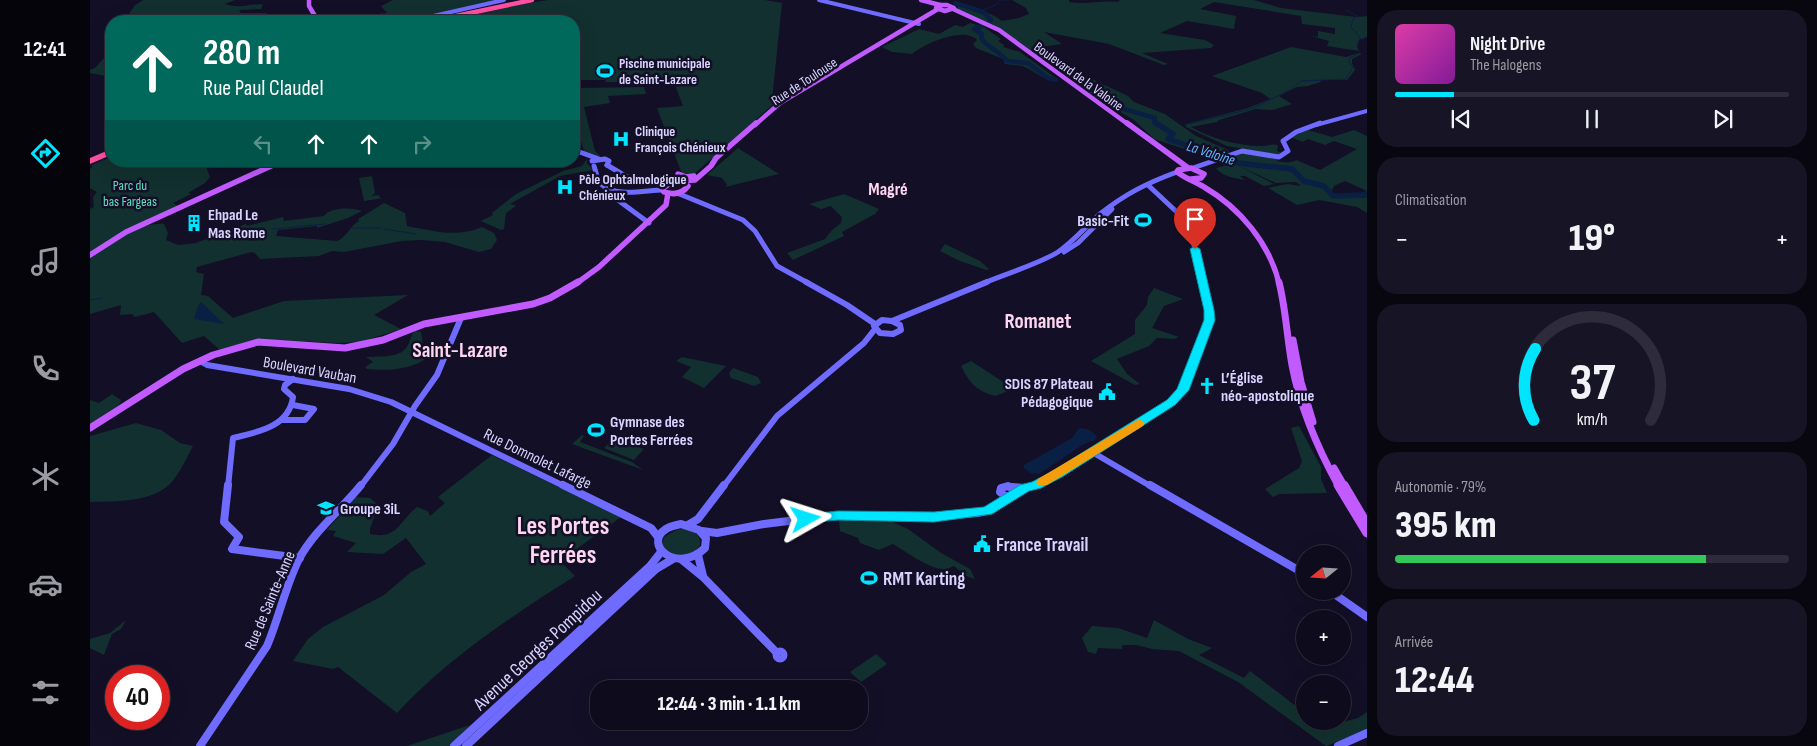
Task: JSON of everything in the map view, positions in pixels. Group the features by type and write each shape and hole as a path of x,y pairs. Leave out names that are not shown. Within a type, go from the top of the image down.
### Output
{"highway":[{"path":"454,15 524,0"},
{"path":"461,15 532,0"},
{"path":"90,163 105,157"}],"main road":[{"path":"308,0 308,9 312,15"},
{"path":"921,0 939,6 953,5"},
{"name":"Rue de Toulouse","path":"685,186 697,181 785,104 917,23 953,5"},
{"name":"Boulevard de la Valoine","path":"953,5 998,30 1190,168"},
{"name":"Rue de Toulouse","path":"917,23 939,6 945,10"},
{"name":"Boulevard de la Valoine","path":"945,10 973,19 996,30 1188,178 1215,194 1238,214 1255,233 1268,253 1278,279 1295,382 1306,416 1326,463 1349,505 1367,532"},
{"name":"Rue de Toulouse","path":"685,186 695,180 712,162 780,103 872,50"},
{"path":"678,174 686,177 695,176 712,162"},
{"path":"90,255 139,226 269,167"},
{"path":"1179,170 1190,168 1202,172 1254,227 1274,258 1282,279 1301,382 1311,416 1330,460 1367,524"},
{"path":"1188,178 1202,172"},
{"path":"90,428 183,368 200,360 258,342 345,348 383,340 424,324 533,304 558,295 599,267 651,221 668,202 670,193 666,184 677,181 685,186"},
{"path":"670,193 685,186"}],"street":[{"path":"437,15 504,0"},
{"path":"819,0 917,23"},
{"path":"1202,172 1223,158 1237,152 1243,151 1281,156 1288,151 1283,141 1287,136 1304,129 1367,111"},
{"path":"580,152 607,160 609,163 607,165"},
{"path":"588,155 599,180 607,192 640,217 651,221"},
{"path":"593,163 599,159"},
{"path":"593,163 607,165 627,177 666,184"},
{"path":"866,317 892,320 916,312 1056,253 1078,237 1099,215 1118,200 1144,184 1179,170"},
{"path":"999,276 1039,264 1065,252 1078,243 1112,209 1149,186 1169,178 1188,178"},
{"path":"685,186 688,197"},
{"path":"688,524 701,530 717,533 764,524 838,515 934,517 987,511 1013,492 1037,485 1179,396 1209,320 1209,310 1190,228 1180,215 1149,186"},
{"path":"605,187 617,190 670,193 688,197 743,220 755,231 777,266 824,291 866,317 875,327 886,334"},
{"path":"614,196 613,193 617,190"},
{"path":"900,325 916,312"},
{"name":"Rue de Sainte-Anne","path":"200,746 267,646 274,630 290,578 300,558 309,544 380,461 436,375 461,318"},
{"path":"777,652 704,578 677,559 661,552 657,543 658,537 667,528 674,525 688,524 698,519 777,416 864,343 882,320"},
{"path":"892,320 900,325"},
{"path":"864,343 886,334 899,332 901,330 900,325"},
{"name":"Boulevard Vauban","path":"200,360 206,365 365,394 412,411"},
{"path":"293,380 284,389 293,397 293,405 282,420 275,425 233,438 224,522 239,537 232,549 300,558"},
{"path":"282,420 304,420 314,409 293,405"},
{"name":"Rue Domnolet Lafarge","path":"412,411 651,528 658,537"},
{"path":"1092,452 1296,569"},
{"path":"1000,501 1000,489 1003,487 1013,492"},
{"path":"698,519 707,542"},
{"name":"Rue Domnolet Lafarge","path":"651,528 667,528"},
{"path":"677,559 698,555 704,549 707,542 717,533"},
{"name":"Avenue Georges Pompidou","path":"454,746 650,566 661,552"},
{"path":"698,555 704,578"},
{"name":"Avenue Georges Pompidou","path":"466,746 656,569 677,559"},
{"path":"1343,600 1367,617"},
{"path":"1338,746 1367,734"}],"green space":[{"path":"143,0 235,0 225,4 239,6 263,4 261,9 239,10 241,13 268,13 264,15 128,15 134,6"},
{"path":"393,0 500,0 434,14 368,15 387,13 381,6"},
{"path":"548,0 765,0 782,3 772,100 776,102 693,175 682,174 657,108 683,106 674,82 580,80 580,15 469,15"},
{"path":"1012,0 1069,0 1069,2 1081,3 1118,2 1120,0 1254,0 1281,8 1356,17 1367,16 1367,37 1359,40 1357,47 1359,51 1327,46 1329,41 1311,36 1318,37 1318,31 1335,34 1335,28 1302,24 1301,16 1214,2 1200,9 1236,16 1234,29 1187,21 1160,33 1205,40 1214,45 1211,48 1142,53 1168,64 1164,65 1109,44 1044,32 1062,44 1040,47 1064,64 1062,65 1128,96 1134,102 1165,114 1196,136 1228,150 1229,153 1222,156 1215,154 1209,157 1154,139 1134,120 1092,95 1043,57 1039,57 994,25 958,11 957,4 987,13 1002,21 1029,14 1026,8"},
{"path":"970,23 984,27 1001,39 998,41 1004,45 1003,47 1020,52 1057,79 1048,79 1022,66 1005,64 1003,59 976,48 973,44 977,40 971,36 954,36 934,41 912,54 892,52 882,47 919,29 939,34 955,25 963,27"},
{"path":"1291,47 1346,57 1358,53 1362,54 1352,59 1355,70 1347,80 1320,80 1321,82 1297,87 1279,96 1292,104 1273,110 1256,109 1217,122 1191,127 1233,143 1262,146 1278,145 1277,151 1281,153 1278,155 1227,146 1186,127 1186,124 1248,108 1270,99 1262,93 1212,76"},
{"path":"105,57 105,76 90,73 90,70 95,68"},
{"path":"644,87 646,94 608,96 610,103 584,107 595,151 601,157 584,151 580,138 580,88"},
{"path":"1308,130 1332,137 1354,130 1367,136 1367,191 1367,213 1357,207 1319,200 1297,205 1268,188 1287,184 1301,186 1296,182 1276,183 1239,166 1274,184 1264,186 1245,176 1240,176 1245,180 1233,178 1216,168 1224,166 1221,162 1242,153 1276,158 1277,161 1284,162 1296,160 1320,170 1357,149 1334,141 1325,145 1308,139 1303,142 1290,137","holes":["1345,181 1367,191 1345,198 1331,193 1334,186"]},
{"path":"738,148 779,174 725,187 727,185 722,178 707,175"},
{"path":"587,159 587,163 593,170 560,176 510,204 516,206 506,213 504,229 501,230 481,221 493,215 492,213 516,194 563,171 582,166"},
{"name":"Parc du bas Fargeas","path":"105,160 105,167 206,167 210,177 205,183 188,193 191,194 173,203 178,206 90,253 90,209 94,207 93,197 97,192 90,188 90,169 93,167 90,166"},
{"path":"372,176 375,193 371,196 379,195 380,198 384,198 364,201 359,178"},
{"path":"844,194 879,209 875,214 842,232 844,236 793,260 787,253 825,239 841,223 842,217 831,206 821,209 809,204"},
{"path":"384,203 405,213 407,226 454,233 482,227 494,233 497,240 491,249 479,252 445,242 421,240 402,241 344,252 332,251 319,256 260,259 255,253 251,252 197,267 196,272 204,274 201,295 208,296 233,318 284,301 408,295 374,315 401,329 360,342 337,343 256,339 220,350 204,336 182,343 154,312 135,317 132,314 120,315 121,305 90,314 90,257 125,234 144,226 164,224 168,233 166,240 178,245 196,243 246,224 247,226 283,217 284,221 324,216 336,209 362,211 348,218 317,228 317,226 278,230 276,236 337,241 359,221 358,219"},
{"path":"945,244 980,261 989,269 986,270 960,261 940,251"},
{"path":"1154,288 1183,299 1164,306 1152,328 1179,337 1174,339 1157,338 1149,346 1117,359 1127,374 1140,384 1135,385 1091,361 1135,334 1135,320 1147,305 1148,297"},
{"path":"415,331 421,332 424,352 428,357 415,365 399,369 375,370 365,367 373,362 366,357 389,356 400,353 405,349"},
{"path":"682,357 726,366 704,388 682,377 691,367 676,361"},
{"path":"971,361 1014,389 995,396 978,389 967,377 961,366"},
{"path":"733,368 758,377 761,383 754,386 731,378 729,373"},
{"path":"112,394 121,400 119,405 90,424 90,400 99,403"},
{"path":"136,423 161,430 180,443 193,446 180,470 171,483 163,490 144,498 90,502 90,436"},
{"path":"1299,426 1321,467 1321,479 1327,493 1279,494 1273,497 1265,489 1299,468 1302,461 1291,428"},
{"path":"582,435 584,436 580,442 632,462 643,470 572,444"},
{"path":"615,438 644,449 634,460 604,448"},
{"path":"492,455 621,517 560,561 575,576 504,622 459,656 437,674 397,713 338,667 333,669 293,661 308,639 323,627 384,595 411,572 426,564 406,538 383,554 347,552 356,543 333,536 336,531 327,530 356,497 370,498 378,505 370,534 387,534 397,528 417,507 428,511 430,516 445,503 438,497"},
{"path":"844,517 886,519 908,529 941,553 970,569 975,579 966,576 954,566 944,569 931,566 893,544 879,550 860,543 858,538 840,531 839,520"},
{"path":"678,529 690,530 699,537 700,545 692,553 687,555 676,554 662,545 664,537"},
{"path":"126,620 121,629 112,634 104,655 90,648 90,639 110,633"},
{"path":"1154,620 1188,639 1212,648 1199,655 1244,678 1250,671 1296,706 1296,724 1238,682 1179,651 1122,645 1122,649 1098,648 1096,654 1088,652 1082,638 1092,626 1118,628 1147,638"},
{"path":"876,654 887,664 864,680 859,680 850,672"},
{"path":"1367,712 1367,728 1358,734 1326,746 1304,730 1351,730 1351,720"},
{"path":"470,725 449,746 407,746"}],"water":[{"path":"201,302 224,324 194,319"},
{"path":"1079,428 1089,430 1097,437 1039,474 1030,473 1024,468 1024,465 1072,438"}],"waterway":[{"path":"980,11 996,5 1000,0 1008,0"},
{"name":"La Valoine","path":"955,3 983,12 991,20 989,22"},
{"path":"1346,10 1357,16 1353,19 1351,27 1361,39"},
{"name":"La Valoine","path":"981,26 974,29 982,34 981,37 985,43 1007,61 1028,63 1048,78 1056,80"},
{"path":"1184,125 1251,109 1290,90 1301,81 1346,79 1353,67 1349,62 1349,58 1360,53 1357,47 1359,40 1367,37"},
{"name":"La Valoine","path":"1074,81 1118,101 1124,109 1155,118 1154,122 1158,125"},
{"name":"La Valoine","path":"1156,123 1173,134 1168,139 1238,163 1292,169 1304,181 1324,186 1333,196 1367,195"},
{"path":"273,229 325,224"},
{"path":"349,228 380,228"},
{"path":"384,229 416,234"},
{"path":"90,300 102,298"}],"slow traffic":[{"path":"1043,482 1139,423"}],"place":[{"name":"Piscine municipale de Saint-Lazare","path":"605,71"},
{"name":"Clinique François Chénieux","path":"621,139"},
{"name":"Pôle Ophtalmologique Chénieux","path":"565,187"},
{"name":"Basic-Fit","path":"1143,220"},
{"name":"Ehpad Le Mas Rome","path":"194,223"},
{"name":"L’Église néo-apostolique","path":"1207,386"},
{"name":"SDIS 87 Plateau Pédagogique","path":"1107,392"},
{"name":"Gymnase des Portes Ferrées","path":"596,430"},
{"name":"Groupe 3iL","path":"326,508"},
{"name":"France Travail","path":"982,544"},
{"name":"RMT Karting","path":"869,578"}],"district":[{"name":"Magré","path":"888,189"},
{"name":"Romanet","path":"1038,321"},
{"name":"Saint-Lazare","path":"460,350"},
{"name":"Les Portes Ferrées","path":"563,540"}],"route":[{"path":"806,519 838,515 934,517 987,511 1000,501 1014,496 1024,488 1037,485 1057,474 1171,403 1183,390 1209,320 1209,310 1195,249"}]}
